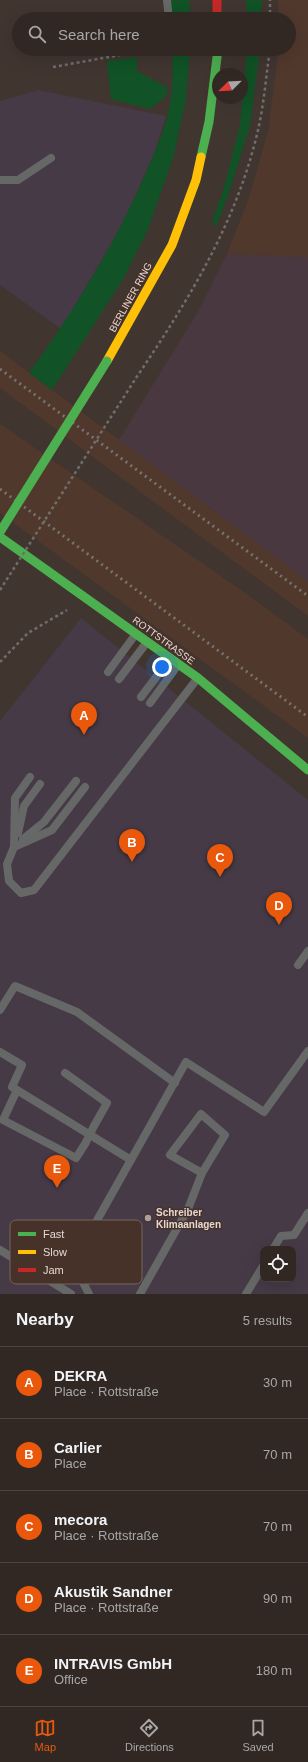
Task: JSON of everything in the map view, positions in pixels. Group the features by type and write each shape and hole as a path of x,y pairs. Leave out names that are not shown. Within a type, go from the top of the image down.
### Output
{"main road":[{"path":"217,0 218,12"},
{"name":"BERLINER RING","path":"0,532 107,361 172,244 196,180 209,122 217,56"},
{"name":"ROTTSTRASSE","path":"0,538 198,678 308,770"}],"lane":[{"path":"166,0 168,12"},
{"path":"0,180 18,180 51,158"},
{"path":"108,672 136,634"},
{"path":"118,679 147,642"},
{"path":"141,696 170,659"},
{"path":"150,703 179,665"},
{"path":"40,784 24,806 14,847 7,864 9,881 21,893 34,890 198,678"},
{"path":"14,847 15,798 30,777"},
{"path":"14,847 44,822 76,780"},
{"path":"14,847 52,830 84,787"},
{"path":"298,965 308,951"},
{"path":"0,1010 15,986 77,1012 175,1082"},
{"path":"97,1220 186,1062 264,1112 308,1051"},
{"path":"0,1052 22,1065 12,1087 131,1160"},
{"path":"16,1090 3,1120 76,1158 107,1102 65,1073"},
{"path":"140,1294 188,1209 202,1173 225,1135 201,1114 170,1155 202,1173"},
{"path":"275,1246 280,1236 294,1235 308,1213"},
{"path":"0,1250 10,1256"},
{"path":"246,1294 260,1271"},
{"path":"55,1284 71,1294"},
{"path":"84,1284 89,1294"}],"path":[{"path":"270,0 270,12"},
{"path":"53,67 115,56"},
{"path":"0,590 176,318 210,261 238,197 258,130 269,56"},
{"path":"0,662 28,633 68,609"}],"shaded area":[{"path":"278,0 308,0 308,257 227,254 249,198 268,131 278,56 296,56 296,12 279,12"},
{"path":"38,90 166,116 155,151 124,222 61,329 0,285 0,101"},
{"path":"227,254 308,257 308,581 119,440 199,310"},
{"path":"0,351 308,581 308,616 0,388"},
{"path":"0,424 234,585 308,639 308,738 0,513"},
{"path":"81,618 308,800 308,1294 0,1294 0,721"}],"green space":[{"path":"170,0 189,0 190,12 172,12"},
{"path":"246,0 262,0 261,12 247,12"},
{"path":"173,56 189,56 186,100 174,155 147,232 122,281 52,390 29,373 46,350 77,302 107,252 133,201 161,137 167,117 172,85"},
{"path":"246,56 259,56 250,126 229,193 216,227 212,221 224,188 240,124 242,104 248,104 248,68 245,68"},
{"path":"137,57 137,71 168,88 166,96 150,109 111,99 107,61"}],"railway":[{"path":"0,369 308,596"},
{"path":"0,489 308,717"}],"traffic: fast":[{"path":"201,157 209,122 217,56"},
{"path":"0,532 107,361"},
{"path":"0,537 198,678 308,770"}],"traffic: slow":[{"path":"107,361 172,245 196,180 201,157"}],"traffic: jam":[{"path":"217,0 217,12"}],"place":[{"name":"DEKRA","path":"84,735"},
{"name":"Carlier","path":"132,862"},
{"name":"mecora","path":"220,877"},
{"name":"Akustik Sandner","path":"279,925"},
{"name":"INTRAVIS GmbH","path":"57,1188"},
{"name":"Schreiber Klimaanlagen","path":"148,1218"}]}
